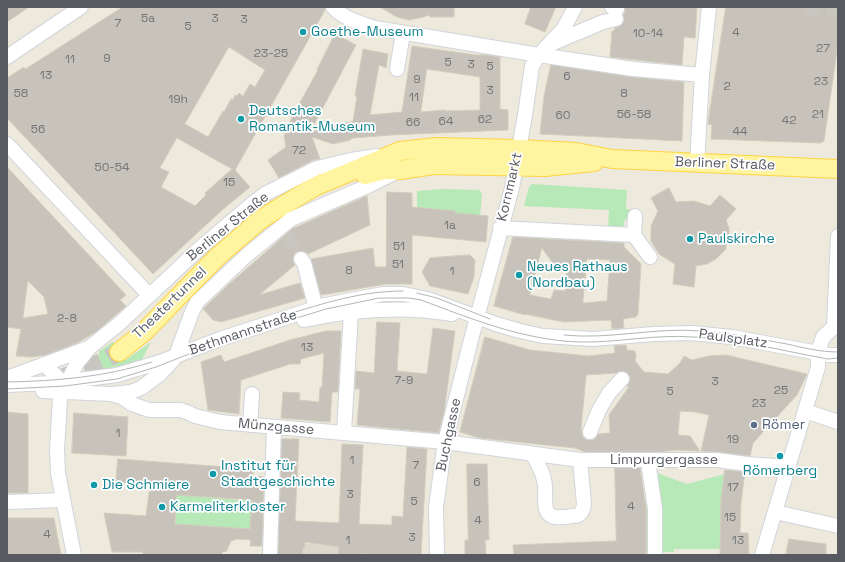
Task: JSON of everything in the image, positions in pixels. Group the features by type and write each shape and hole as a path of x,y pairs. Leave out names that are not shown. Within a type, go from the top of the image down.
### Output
{"main road":[{"name":"Berliner Straße","path":"400,151 437,147 517,158"},
{"name":"Theatertunnel","path":"119,352 144,332 217,257 244,233 277,209 316,186 400,151"},
{"name":"Berliner Straße","path":"400,170 434,165 576,152 612,159 697,164 838,169"},
{"name":"Theatertunnel","path":"297,197 362,176 385,170 400,170"}],"street":[{"path":"7,57 81,7"},
{"name":"Kornmarkt","path":"476,318 512,188 532,66 543,50 564,28 575,7"},
{"path":"697,164 702,75 708,7"},
{"path":"341,9 359,23 375,28 403,33 543,50 633,69 702,75"},
{"path":"543,50 602,22 615,12"},
{"path":"397,69 403,33"},
{"path":"7,144 149,295"},
{"name":"Berliner Straße","path":"74,555 58,473 57,450 58,414 63,385 77,363 90,348 120,323 216,234 265,194 317,168 400,151"},
{"name":"Berliner Straße","path":"172,361 197,302 248,254 283,232 292,219 370,186 400,170"},
{"path":"635,216 634,235 650,257"},
{"path":"500,228 634,235"},
{"path":"762,555 818,367 819,353 823,337 834,327 838,236"},
{"path":"301,259 304,263 317,313"},
{"name":"Bethmannstraße","path":"7,384 63,385 117,375 172,361 370,296 383,294 403,294 428,299 476,318 520,331 556,337 593,339 646,334"},
{"name":"Bethmannstraße","path":"317,313 389,309 431,311 476,318"},
{"path":"344,432 351,312"},
{"name":"Buchgasse","path":"437,555 436,507 446,442 476,318"},
{"name":"Paulsplatz","path":"646,334 692,333 732,337 819,353 838,355"},
{"path":"7,378 90,348"},
{"path":"7,388 24,391 63,385 111,394 131,392 141,388 160,374 172,361"},
{"path":"44,364 63,385"},
{"path":"590,432 599,410 609,393 622,379"},
{"name":"Münzgasse","path":"111,394 122,397 132,404 149,410 181,410 206,419 250,425 446,442"},
{"path":"250,425 252,394"},
{"path":"805,411 838,422"},
{"path":"270,555 274,427"},
{"name":"Limpurgergasse","path":"446,442 533,455 580,460 717,460 789,467"},
{"path":"533,455 544,480 546,510 554,517 576,516 583,510 584,504 580,460"},
{"path":"648,460 655,509 655,552"},
{"path":"7,502 63,500"},
{"path":"775,512 838,526"}],"shaded area":[{"path":"275,541 320,544 339,547 338,555 275,555"}],"green space":[{"path":"532,184 627,190 626,209 633,210 632,219 625,219 623,229 608,229 609,210 524,206 529,187"},
{"path":"443,189 479,190 482,194 480,216 455,213 455,211 417,218 417,191"},
{"path":"113,342 126,360 151,342 141,361 91,372 91,358 99,356 99,351"},
{"path":"646,473 657,473 687,484 725,474 721,501 720,533 727,549 674,549 674,552 646,552"},
{"path":"177,495 252,501 250,529 175,524"}],"building":[{"path":"7,7 29,7 7,22"},
{"path":"123,7 325,7 325,10 235,170 250,187 221,211 153,274 7,118 7,78 24,67 25,69","holes":["229,47 265,70 255,87 250,84 243,96 239,93 237,96 235,95 233,100 231,99 208,137 185,124","177,138 232,169 205,193 206,195 195,206 161,187 169,172 160,168"]},
{"path":"380,7 454,7 454,17 430,17 428,15 409,20 397,17"},
{"path":"531,7 556,7 545,32 525,24"},
{"path":"625,7 697,7 695,38 684,37 682,65 610,57 612,31 624,22 623,15 625,12"},
{"path":"726,7 838,7 838,44 824,141 820,143 711,139 712,125 708,124"},
{"path":"335,34 356,45 310,132 353,121 357,97 355,96 363,49 388,54 386,68 379,65 370,115 402,112 412,46 500,57 500,109 508,110 508,130 353,138 333,144 312,137 320,159 313,160 279,178 268,160 286,147 284,136 292,117","holes":["427,69 480,77 480,110 421,112"]},
{"path":"551,65 632,77 684,82 682,141 540,134 544,96"},
{"path":"7,167 126,295 120,300 126,306 96,332 77,343 46,355 32,357 16,356 21,329 7,327","holes":["28,281 44,297 48,314 23,318"]},
{"name":"Paulskirche","path":"669,188 676,202 694,201 710,206 720,195 736,209 726,220 729,228 729,237 725,250 716,259 707,264 696,266 694,287 673,284 675,264 659,254 651,241 651,226 658,211 651,198"},
{"path":"387,192 412,193 412,207 488,216 486,242 412,235 412,284 386,284 321,295 311,259 373,248 375,267 386,267"},
{"path":"367,196 370,225 308,254 304,251 296,252 293,255 295,265 259,295 300,283 305,298 221,322 213,320 203,309 292,229"},
{"name":"Neues Rathaus (Nordbau)","path":"513,237 624,243 624,247 641,264 638,314 636,317 623,319 624,328 612,329 611,320 564,322 525,315 494,306","holes":["542,248 554,265 567,265 565,291 554,290 551,299 530,295","587,259 610,260 607,301 583,303"]},
{"path":"470,255 475,260 474,277 468,294 430,286 422,272 430,258"},
{"path":"377,322 400,323 397,371 427,374 433,328 455,331 444,412 439,433 357,425 360,389 355,389 356,371 374,373"},
{"path":"326,331 341,331 338,392 332,392 330,422 281,418 283,392 300,393 299,400 319,402 320,388 322,387 324,353 301,359 300,364 290,364 241,380 239,414 208,410 201,362 221,355 224,362 290,340"},
{"path":"485,337 530,350 588,356 615,353 614,346 626,345 627,350 635,351 635,361 644,372 668,374 680,363 684,356 692,360 709,356 726,355 807,374 797,395 753,443 750,456 701,451 709,415 695,412 680,411 678,435 690,436 700,451 585,452 575,448 480,438 460,432","holes":["620,371 627,373 630,376 627,386 629,387 609,415 610,433 598,434 595,439 586,440 583,437 581,429 586,375 617,373"]},
{"path":"7,412 28,414 28,493 7,493"},
{"path":"74,413 128,417 126,456 72,453"},
{"path":"282,439 299,439 295,521 339,523 342,444 363,445 359,524 392,525 392,516 403,517 407,447 427,449 421,555 368,555 362,553 360,555 338,555 339,547 305,542 302,555 278,555"},
{"name":"Karmeliterkloster","path":"118,459 253,469 253,476 264,477 262,546 250,546 251,540 237,539 231,541 226,552 224,551 220,555 143,555 143,552 112,552 104,513 146,516 150,485 116,482","holes":["177,495 252,500 250,529 175,524"]},
{"path":"467,464 487,464 489,540 485,540 486,555 465,555 465,540 468,540"},
{"path":"615,468 640,468 646,508 646,555 514,555 513,545 616,541"},
{"path":"725,470 745,472 741,502 740,533 748,533 749,555 720,555 721,501"},
{"path":"7,518 54,518 61,555 7,555"},
{"path":"789,539 826,544 826,555 786,555"}],"tunnel":[{"path":"806,7 838,11"},
{"path":"286,235 301,259"},
{"path":"59,379 102,362 119,352"}],"tram line":[{"path":"286,315 358,295 403,291"},
{"path":"417,293 437,298 490,319"},
{"path":"7,389 65,386 117,379 156,367 222,341 326,309 379,298 409,298 421,300 518,333 558,340 593,342 679,336 727,340 828,359 838,358"},
{"path":"564,335 598,336 683,330 700,331 744,336 819,351 838,352"},
{"path":"7,382 44,381 98,375 152,362"}],"place":[{"name":"Goethe-Museum","path":"303,32"},
{"name":"Deutsches Romantik-Museum","path":"241,119"},
{"name":"Paulskirche","path":"690,239"},
{"name":"Neues Rathaus (Nordbau)","path":"519,275"},
{"name":"Römer","path":"754,425"},
{"name":"Römerberg","path":"780,456"},
{"name":"Institut für Stadtgeschichte","path":"213,474"},
{"name":"Die Schmiere","path":"94,485"},
{"name":"Karmeliterkloster","path":"162,507"}]}
